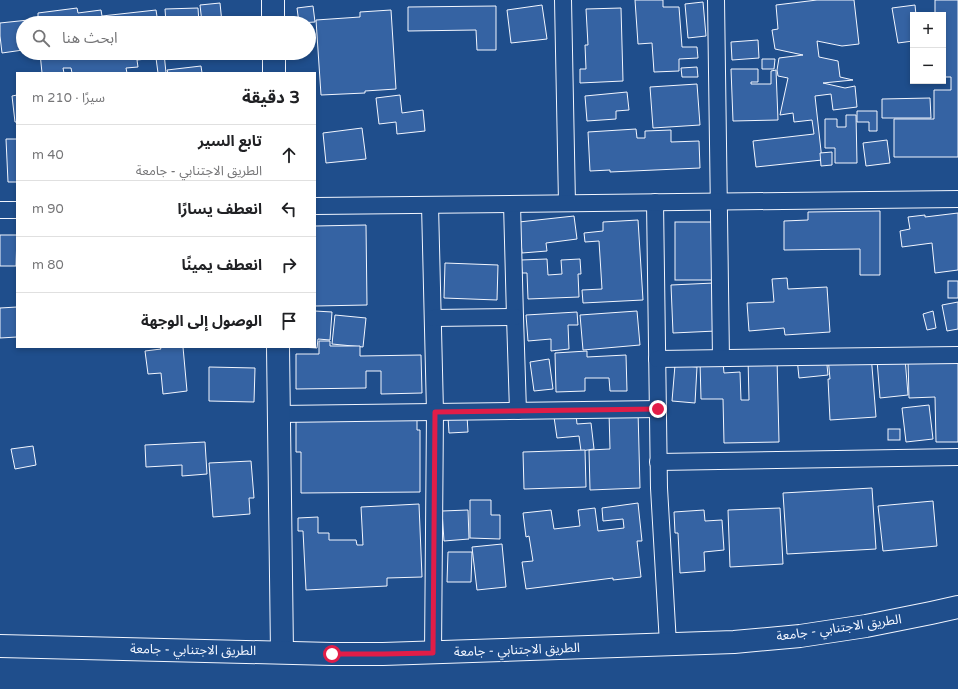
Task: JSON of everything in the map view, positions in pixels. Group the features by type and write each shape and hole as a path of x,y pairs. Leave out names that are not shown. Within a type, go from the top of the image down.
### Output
{"main road":[{"path":"273,0 274,16"},
{"path":"274,60 274,72"},
{"path":"278,348 282,652"},
{"name":"الطريق الاجتنابي - جامعة","path":"0,646 339,654 433,653 734,642 800,636 866,626 958,606"}],"street":[{"path":"563,0 567,203"},
{"path":"716,0 721,358"},
{"path":"316,206 958,199"},
{"path":"655,202 658,462 668,644"},
{"path":"512,204 518,411"},
{"path":"430,205 435,412 433,653"},
{"path":"0,210 16,210"},
{"path":"433,318 515,317"},
{"path":"657,359 958,355"},
{"path":"278,414 658,409"},
{"path":"658,462 958,458"}],"building":[{"path":"635,0 663,0 663,7 679,7 682,47 697,47 698,58 679,59 679,71 654,72 652,43 638,44"},
{"path":"817,0 854,0 859,44 842,46 817,41 819,57 838,61 840,77 853,80 823,83 845,88 855,86 857,107 833,110 831,94 815,96 822,160 756,167 753,141 814,134 812,120 794,122 793,113 780,115 788,78 778,76 777,70 779,58 803,55 775,49 772,30 778,29 776,5"},
{"path":"935,0 958,0 958,157 894,157 894,119 934,119 934,90 951,90 951,77 946,77 946,12 935,12"},
{"path":"703,2 706,36 688,38 685,4"},
{"path":"220,3 221,16 201,16 200,5"},
{"path":"542,5 547,39 511,43 507,10"},
{"path":"915,5 916,12 910,12 910,41 898,43 892,8"},
{"path":"313,6 314,16 298,16 297,8"},
{"path":"496,6 496,50 477,50 476,30 408,31 408,7"},
{"path":"77,8 78,13 101,10 102,16 38,16 38,13"},
{"path":"198,8 199,16 166,16 165,9"},
{"path":"621,8 623,81 580,83 580,69 586,69 585,45 588,45 586,9"},
{"path":"156,10 157,16 102,16"},
{"path":"391,10 396,89 365,91 365,93 321,95 316,20 360,17 360,12"},
{"path":"16,21 16,51 2,53 0,23"},
{"path":"758,40 759,58 732,60 731,42"},
{"path":"762,59 775,59 774,69 762,69"},
{"path":"41,60 137,60 138,67 126,68 127,72 72,72 71,68 63,68 64,72 42,72"},
{"path":"156,60 165,60 166,72 158,72"},
{"path":"201,66 202,72 168,72 167,70"},
{"path":"697,67 698,77 682,77 681,68"},
{"path":"731,69 758,69 758,82 751,82 751,84 771,84 771,71 776,70 778,120 733,121"},
{"path":"697,84 700,125 653,128 650,87"},
{"path":"627,92 629,110 616,111 616,119 587,121 585,96"},
{"path":"16,95 16,122 15,122 12,96"},
{"path":"400,95 402,113 423,110 425,131 397,134 396,122 379,124 376,98"},
{"path":"930,98 931,118 882,118 882,99"},
{"path":"857,111 877,111 877,131 869,131 869,122 857,122"},
{"path":"846,115 856,115 857,163 835,163 835,148 825,148 825,119 837,119 837,127 846,127"},
{"path":"362,128 366,159 326,163 323,133"},
{"path":"636,129 637,138 645,138 645,131 671,130 671,142 699,141 700,168 610,172 610,170 590,171 588,132"},
{"path":"6,139 16,139 16,182 8,182"},
{"path":"887,140 890,163 866,166 863,143"},
{"path":"832,152 832,165 821,166 820,153"},
{"path":"880,211 880,275 860,275 860,249 784,250 784,221 808,220 808,212"},
{"path":"958,213 958,270 935,273 932,243 902,247 900,231 910,229 908,217 925,215 925,217"},
{"path":"574,216 577,239 546,243 547,251 522,253 519,222"},
{"path":"638,220 643,300 583,303 582,290 602,289 599,241 585,242 584,233 603,231 603,222"},
{"path":"675,222 712,222 712,280 675,280"},
{"path":"366,225 367,305 316,306 316,226"},
{"path":"0,235 16,235 16,266 0,266"},
{"path":"547,259 548,275 562,274 561,260 580,259 581,274 578,274 579,297 528,299 527,273 522,273 521,260"},
{"path":"445,263 498,265 497,300 444,298"},
{"path":"787,278 788,289 827,287 830,332 785,335 784,328 749,331 747,303 774,302 772,279"},
{"path":"948,281 958,281 958,298 948,298"},
{"path":"714,283 716,331 673,333 671,285"},
{"path":"958,302 958,329 947,331 942,305"},
{"path":"16,307 16,337 0,338 0,308"},
{"path":"316,311 332,312 330,340 318,339 317,348"},
{"path":"637,311 640,345 583,350 580,315"},
{"path":"933,311 936,328 927,330 923,314"},
{"path":"577,312 578,325 568,325 569,349 551,351 551,339 528,341 526,315"},
{"path":"335,315 366,318 363,347 332,344"},
{"path":"319,341 330,341 330,346 360,346 360,356 421,355 422,393 381,394 381,371 366,371 366,388 296,389 296,354 319,354"},
{"path":"183,348 187,391 163,394 161,373 148,374 145,351"},
{"path":"958,349 958,442 936,442 935,397 909,398 908,359"},
{"path":"587,351 587,357 626,355 627,391 610,391 609,378 585,378 585,391 556,392 555,353"},
{"path":"871,354 876,417 830,420 828,379 830,379 828,357"},
{"path":"826,355 828,375 799,378 797,358"},
{"path":"748,358 777,358 779,442 724,443 723,399 701,399 700,362 723,362 724,373 740,372 741,400 749,400"},
{"path":"905,358 908,395 880,398 877,360"},
{"path":"549,359 553,389 534,391 530,362"},
{"path":"675,365 697,367 695,403 672,401"},
{"path":"209,367 255,368 254,402 209,401"},
{"path":"929,405 933,439 906,442 902,408"},
{"path":"638,411 640,488 590,490 589,450 610,449 609,412"},
{"path":"417,412 417,430 420,430 420,492 301,493 301,452 296,452 296,415"},
{"path":"576,414 577,424 591,423 594,449 581,451 579,436 557,438 554,417"},
{"path":"467,416 468,432 449,433 448,417"},
{"path":"888,429 900,429 900,440 888,440"},
{"path":"205,442 207,474 182,476 182,465 146,467 145,445"},
{"path":"33,446 36,465 15,469 11,449"},
{"path":"585,450 586,487 524,489 523,452"},
{"path":"251,461 254,498 249,498 250,514 213,517 209,463"},
{"path":"872,488 876,549 787,554 783,493"},
{"path":"470,500 491,500 491,515 500,515 500,539 470,538"},
{"path":"933,501 937,546 883,551 878,506"},
{"path":"638,503 642,541 637,541 641,577 613,580 613,578 526,589 522,562 533,561 529,536 526,537 523,513 551,510 554,529 580,526 578,510 595,508 598,531 624,528 623,519 603,521 602,508"},
{"path":"419,504 422,577 387,578 387,586 306,590 303,531 298,531 298,518 318,517 318,533 329,533 329,540 356,540 357,545 363,545 361,507"},
{"path":"780,508 783,564 730,567 728,510"},
{"path":"468,510 469,539 444,541 442,511"},
{"path":"704,510 705,521 722,520 724,550 704,552 705,571 680,573 678,533 675,533 674,512"},
{"path":"502,544 506,587 477,590 472,547"},
{"path":"448,552 472,552 471,582 447,582"}],"route":[{"path":"332,654 433,653 435,412 658,409"}]}
